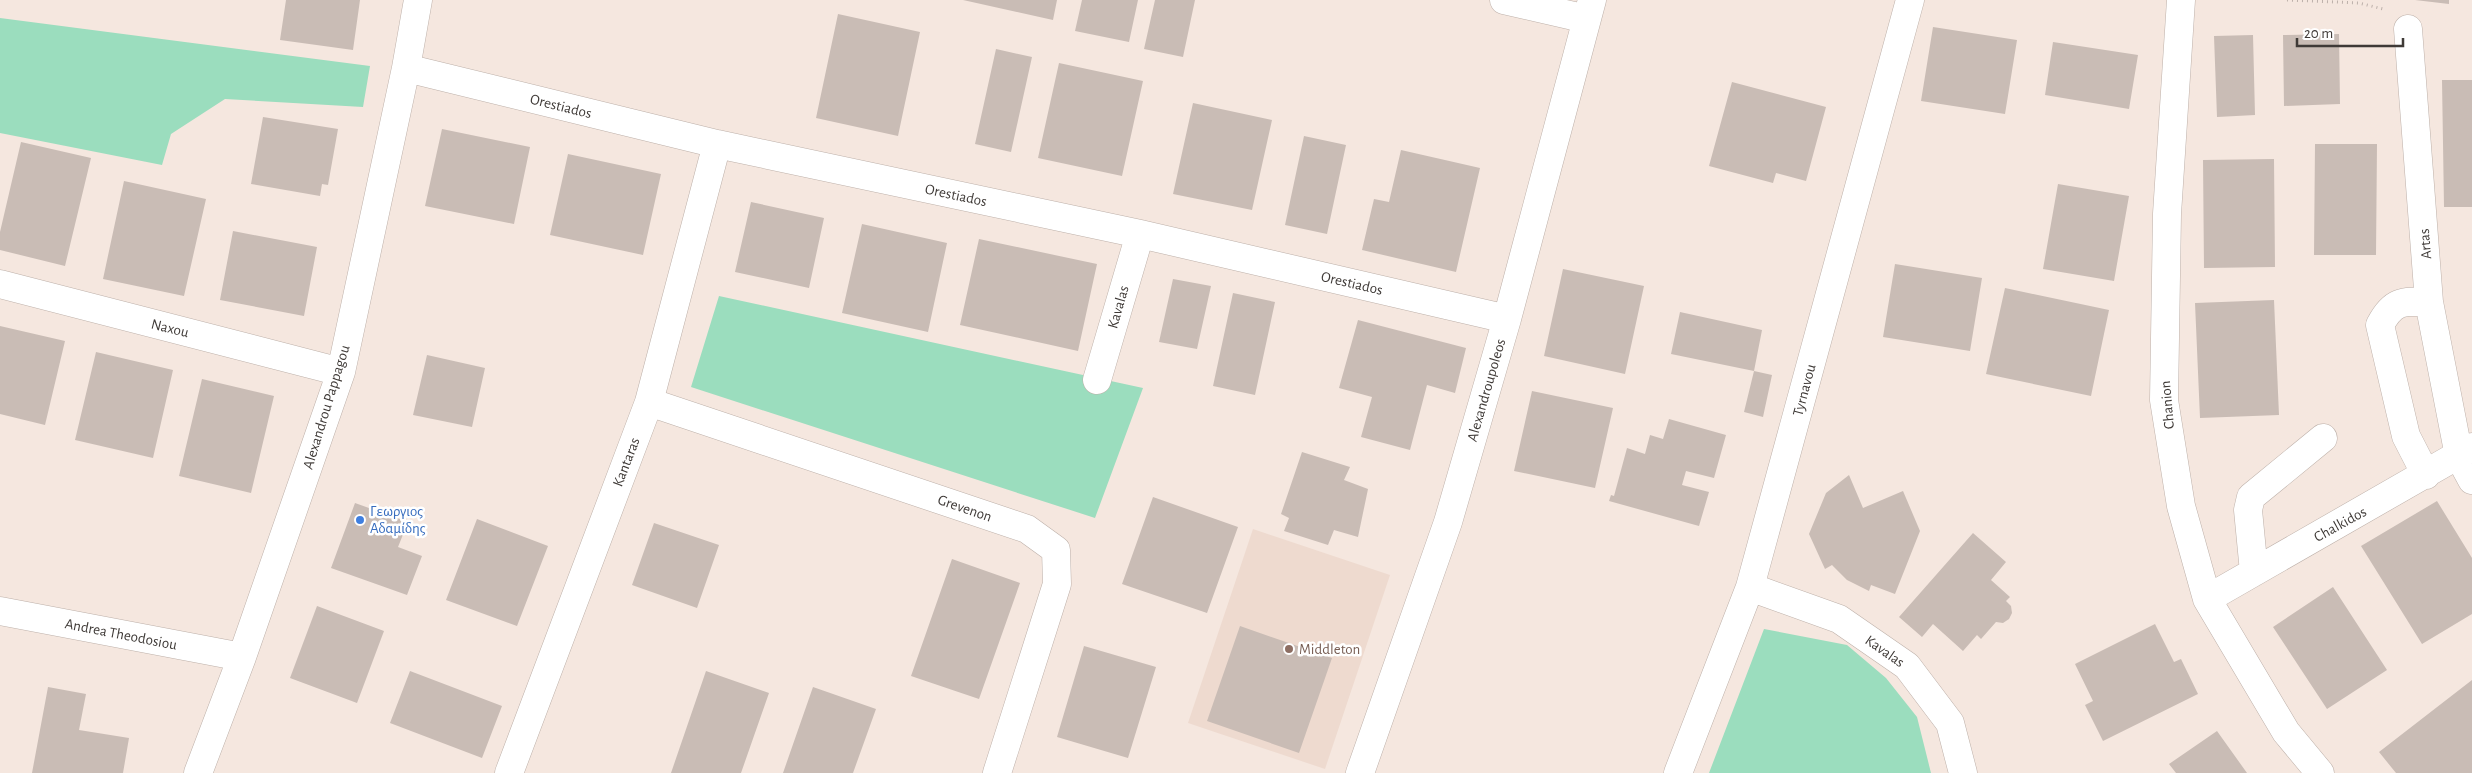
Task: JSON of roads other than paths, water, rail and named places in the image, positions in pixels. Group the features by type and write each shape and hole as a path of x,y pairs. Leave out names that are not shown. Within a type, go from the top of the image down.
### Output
{"street":[{"name":"Alexandrou Pappagou","path":"198,773 242,657 341,372 406,68 418,0"},
{"path":"1504,0 1589,9"},
{"name":"Tyrnavou","path":"1678,773 1750,587 1910,0"},
{"name":"Chanion","path":"2180,0 2167,214 2164,400 2181,506 2207,599 2286,732 2320,773"},
{"name":"Alexandroupoleos","path":"1360,773 1448,522 1507,319 1589,9"},
{"name":"Artas","path":"2408,29 2429,302 2472,480"},
{"name":"Orestiados","path":"406,68 717,144 1140,234 1507,319"},
{"name":"Kantaras","path":"509,773 648,402 717,144"},
{"name":"Kavalas","path":"1097,380 1140,234"},
{"name":"Naxou","path":"0,284 341,372"},
{"path":"2426,475 2406,436 2380,325 2388,310 2404,301 2429,302"},
{"name":"Grevenon","path":"648,402 1028,529 1056,550 1057,584 997,773"},
{"path":"2254,572 2248,510 2251,497 2323,438"},
{"name":"Chalkidos","path":"2207,599 2466,452"},
{"name":"Kavalas","path":"1750,587 1839,619 1907,666 1950,723 1963,773"},
{"name":"Andrea Theodosiou","path":"0,611 242,657"}],"place":[{"name":"Γεωργιος Αδαμίδης","path":"360,520"},
{"name":"Middleton","path":"1289,649"}]}
